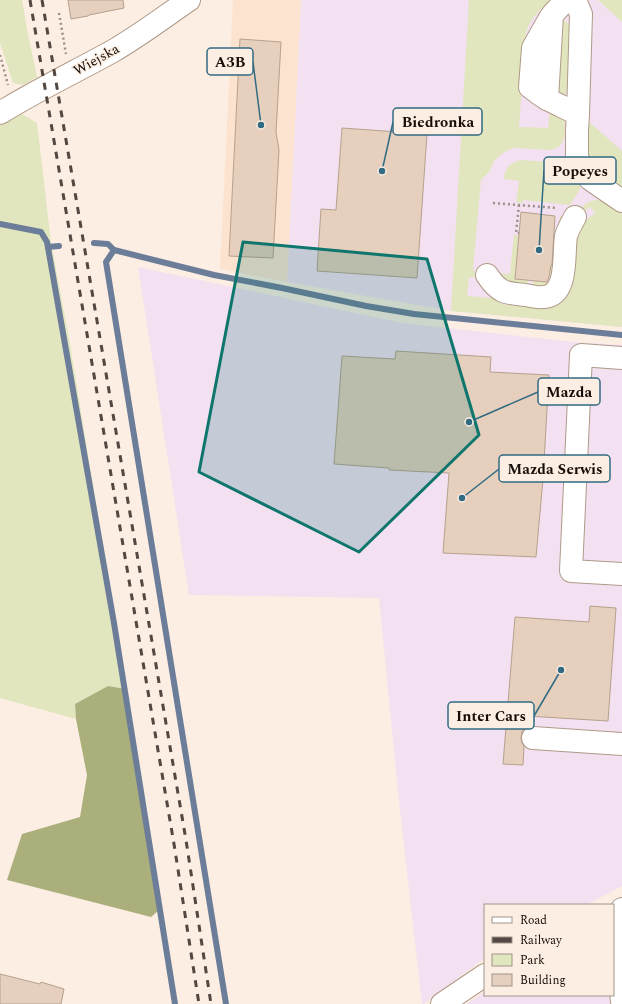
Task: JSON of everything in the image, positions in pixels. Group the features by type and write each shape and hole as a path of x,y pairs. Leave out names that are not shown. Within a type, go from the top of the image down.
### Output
{"street":[{"name":"Wiejska","path":"6,109 114,50 189,0"},
{"path":"575,0 581,14 577,157 582,168 590,179 622,202"},
{"path":"559,7 533,48 530,87 548,99 578,114"},
{"path":"487,275 495,286 501,291 509,294 544,297 556,292 560,287 562,279 567,234 567,212"},
{"path":"622,358 581,355 571,571 622,574"},
{"path":"533,738 622,744"},
{"path":"622,909 614,932 622,1001"},
{"path":"442,1004 484,976"}],"path":[{"path":"59,13 69,74"},
{"path":"0,55 6,109"},
{"path":"493,202 567,212"},
{"path":"519,205 516,233 520,233"}],"highlighted area":[{"path":"243,242 427,259 479,435 359,552 199,472"}],"shaded area":[{"path":"233,0 301,0 287,282 220,269"},
{"path":"301,0 622,0 622,327 451,311 287,282"},
{"path":"138,267 402,323 574,342 622,345 622,886 588,904 484,904 484,959 422,1004 399,801 379,598 189,595"},
{"path":"484,993 484,996 614,996 622,1004 466,1004"}],"green space":[{"path":"0,0 22,0 37,77 23,85 13,83 0,43"},
{"path":"469,0 551,0 540,9 526,33 519,127 548,128 550,109 563,118 565,122 565,134 562,144 557,148 549,150 513,148 503,153 494,161 489,172 481,180 473,269 480,278 469,277 467,296 492,298 502,304 546,309 557,305 566,298 573,285 578,230 580,225 595,213 590,207 581,214 580,211 587,203 598,200 612,205 622,213 622,327 451,311"},
{"path":"598,0 622,0 622,22"},
{"path":"564,21 569,23 571,27 569,89 566,93 561,95 557,93 561,22"},
{"path":"19,112 37,123 51,242 70,344 126,689 108,686 75,704 76,719 0,698 0,125"},
{"path":"588,121 622,151 622,191 593,168 587,153"},
{"path":"521,160 561,163 571,168 581,185 570,205 523,200 523,203 516,202 519,181 504,179 509,166"},
{"path":"560,216 567,217 557,282 532,292 533,281 549,282 551,265 558,265"},
{"path":"514,235 519,236 515,278 528,280 527,292 509,290 496,273 510,274"},
{"path":"108,686 126,689 158,911 151,917 7,880 22,834 80,817 87,775 76,719 75,704"}],"building":[{"path":"68,0 123,0 124,8 71,19"},
{"path":"240,39 281,42 276,132 279,150 273,258 229,256"},
{"path":"342,128 427,134 417,278 317,271 321,209 336,210"},
{"path":"521,212 555,216 552,265 547,282 515,279"},
{"path":"396,351 491,357 490,372 549,375 543,479 536,557 443,553 449,473 389,470 389,468 334,464 342,356 395,359"},
{"path":"590,606 616,608 608,721 527,716 526,728 522,731 521,738 524,746 523,765 503,764 515,617 589,622"},
{"path":"0,974 40,984 41,982 64,989 61,1004 0,1004"}],"waterway":[{"path":"0,224 41,232 47,242 114,623 175,1004"},
{"path":"94,243 108,244 114,250 214,275 366,306 414,314 622,335"},
{"path":"48,247 59,246"},
{"path":"114,250 106,262 226,1004"}],"railway":[{"path":"30,0 174,844 199,1004"},
{"path":"42,0 186,840 211,1004"}],"place":[{"name":"A3B","path":"261,125"},
{"name":"Biedronka","path":"382,171"},
{"name":"Popeyes","path":"539,250"},
{"name":"Mazda","path":"469,422"},
{"name":"Mazda Serwis","path":"462,498"},
{"name":"Inter Cars","path":"561,670"}]}
